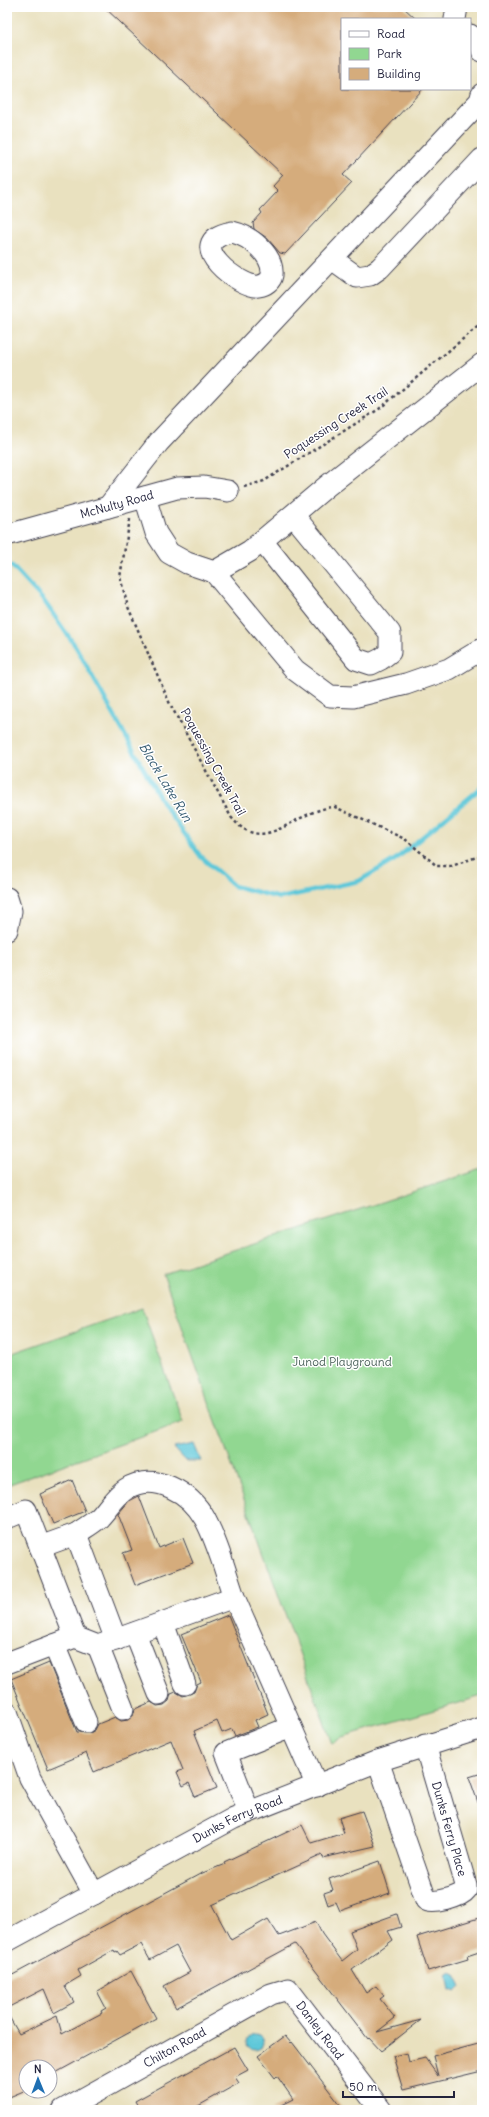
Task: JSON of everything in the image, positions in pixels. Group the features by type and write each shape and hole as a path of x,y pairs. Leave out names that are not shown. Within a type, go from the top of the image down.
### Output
{"street":[{"path":"456,7 456,18"},
{"path":"471,35 481,46 482,51"},
{"path":"108,506 159,442 480,101 482,94"},
{"path":"332,259 358,277 370,275 380,268 482,159"},
{"path":"268,282 290,303"},
{"path":"214,572 250,551 294,516 327,486 482,364"},
{"name":"McNulty Road","path":"7,535 145,496 189,486 228,491"},
{"path":"145,496 156,533 169,553 187,563 214,572 295,670 330,696 353,697 406,684 449,670 482,649"},
{"path":"262,541 356,659 371,664 390,652 390,633 294,516"},
{"path":"7,898 11,911 7,930"},
{"path":"40,1547 76,1534 99,1518 110,1503 126,1489 143,1482 164,1484 187,1498 205,1518 234,1596 317,1786"},
{"path":"7,1518 26,1510 75,1637"},
{"path":"76,1534 117,1640 159,1694"},
{"path":"7,1663 75,1637 117,1640 234,1596"},
{"path":"163,1623 185,1684"},
{"path":"117,1640 122,1708"},
{"path":"54,1645 86,1722"},
{"path":"7,1712 30,1778 94,1894"},
{"path":"250,1812 226,1752 291,1726"},
{"name":"Dunks Ferry Road","path":"7,1941 234,1818 378,1761 482,1728"},
{"name":"Dunks Ferry Place","path":"378,1761 426,1900 433,1902 462,1894 466,1890 466,1885 425,1745"},
{"name":"Chilton Road","path":"63,2110 271,1994 288,1989"},
{"name":"Danley Road","path":"288,1989 381,2110"}],"path":[{"name":"Poquessing Creek Trail","path":"228,491 264,481 379,409 482,323"},
{"name":"Poquessing Creek Trail","path":"130,519 120,577 128,607 170,704 204,764 229,813 238,825 254,834 267,834 304,816 335,807 396,834 412,844 437,866 445,867 482,855"}],"green space":[{"name":"Junod Playground","path":"482,1169 482,1696 342,1737 332,1744 163,1274"},
{"path":"142,1308 183,1422 7,1485 7,1355"}],"water":[{"path":"194,1444 201,1461 186,1461 174,1448"},
{"path":"451,1972 456,1974 461,1987 456,1992 450,1990 447,1975"},
{"path":"255,2034 261,2036 263,2042 261,2048 255,2050 249,2048 247,2042 249,2036"}],"building":[{"path":"104,7 403,7 415,18 341,18 341,90 422,90 343,175 352,183 285,254 280,253 267,238 254,229 253,223 262,213 260,210 278,191 273,186 283,175"},
{"path":"72,1480 85,1511 53,1524 40,1494"},
{"path":"139,1496 159,1548 183,1538 193,1563 135,1585 123,1553 132,1550 118,1514 129,1501"},
{"path":"228,1615 268,1714 255,1720 258,1727 235,1736 232,1729 222,1733 217,1721 194,1731 217,1788 195,1797 189,1783 183,1786 177,1772 183,1770 171,1740 94,1772 86,1753 48,1769 11,1679 49,1663 77,1732 90,1733 95,1730 98,1724 115,1717 121,1721 128,1720 133,1716 135,1709 151,1702 157,1706 164,1705 169,1701 171,1694 176,1692 183,1696 194,1692 197,1684 201,1682 181,1634"},
{"path":"482,1773 482,1808 480,1808 469,1777"},
{"path":"362,1811 375,1846 323,1858 322,1855 212,1905 231,1940 268,1919 279,1936 316,1922 322,1934 342,1961 357,1949 350,1931 397,1914 401,1927 388,1931 393,1940 352,1970 366,1993 376,1986 384,1996 380,1999 395,2018 377,2032 421,2020 381,2051 369,2038 368,2039 295,1944 176,2008 164,1986 190,1972 176,1946 150,1960 141,1944 120,1955 114,1950 78,1970 81,1976 65,1987 74,2002 54,2013 44,1989 7,2008 7,1978 200,1874 225,1864 224,1862 302,1825 311,1843 344,1833 339,1818"},
{"path":"380,1861 390,1893 340,1911 336,1902 328,1905 324,1893 333,1890 329,1879"},
{"path":"482,1917 482,1951 467,1956 468,1959 428,1971 417,1937"},
{"path":"131,1971 156,2018 58,2072 58,2059 18,2059 18,2093 7,2098 7,2013 19,2034 57,2016 62,2034 102,2013 101,2011 106,2008 97,1991"},
{"path":"285,2036 291,2043 292,2042 344,2110 271,2110 293,2099 277,2076 275,2078 258,2056"},
{"path":"482,2043 482,2071 403,2090 393,2056 407,2053 409,2062 425,2058 438,2076 433,2056"},
{"path":"234,2047 248,2070 235,2077 239,2083 191,2110 140,2110 135,2101"}],"waterway":[{"name":"Black Lake Run","path":"12,566 44,601 76,647 164,805 201,857 234,886 280,898 359,881 396,859 482,787"}]}
